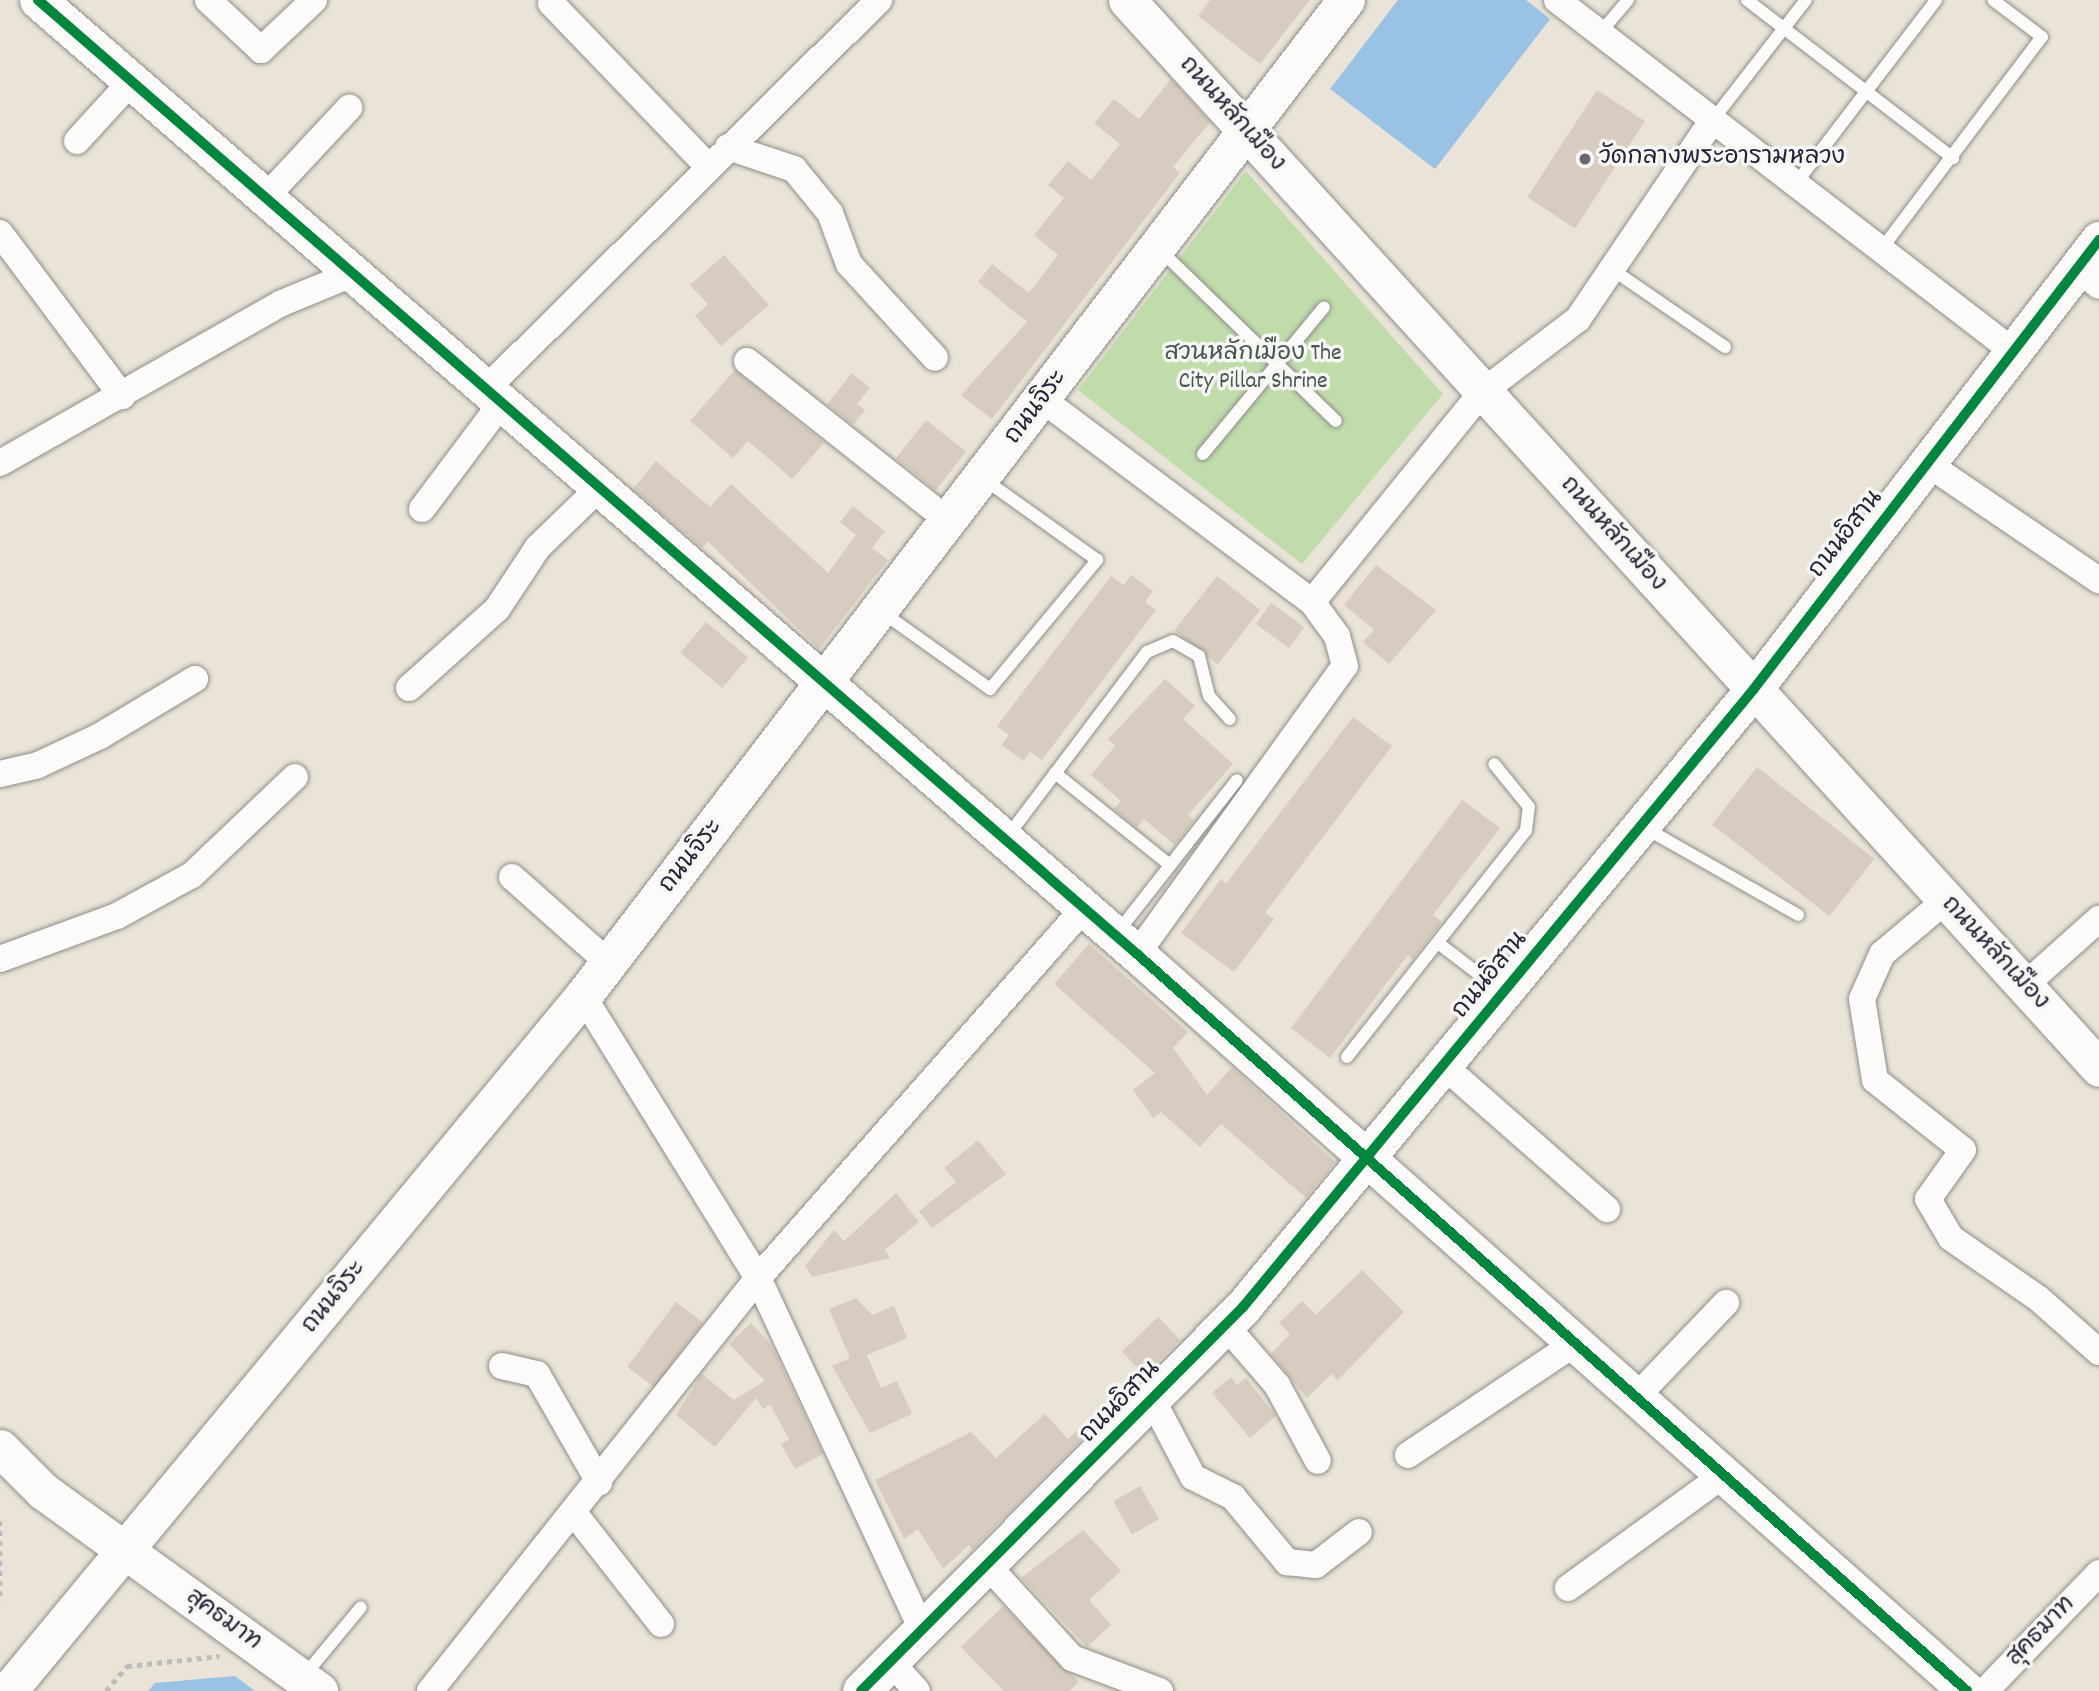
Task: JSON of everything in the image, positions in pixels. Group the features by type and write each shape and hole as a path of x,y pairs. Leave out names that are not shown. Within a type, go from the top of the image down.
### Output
{"street":[{"path":"37,0 824,687 1126,945 1577,1342 1967,1691"},
{"path":"208,0 261,50 314,0"},
{"path":"422,509 492,398 728,147 879,0"},
{"name":"ถนนหลักเมือง","path":"1127,0 1481,393 2099,1068"},
{"name":"ถนนจิระ","path":"8,1691 128,1550 583,996 984,479 1346,0"},
{"path":"1557,0 1712,121 1882,247 2014,352"},
{"path":"551,3 709,167"},
{"path":"77,141 130,83"},
{"path":"264,200 349,108"},
{"path":"1312,602 1481,393 1559,336 1613,270 1712,121"},
{"path":"728,147 794,169 830,213 849,264 934,358"},
{"path":"0,233 122,396"},
{"name":"ถนนอิสาน","path":"861,1691 1226,1326 1504,994 1753,690 2014,352 2088,277 2099,240"},
{"path":"0,463 282,303 350,275"},
{"path":"747,361 950,522"},
{"path":"1043,400 1312,602 1337,636 1345,667 1126,945"},
{"path":"1928,464 2099,580"},
{"path":"409,688 497,609 538,547 598,489"},
{"path":"0,774 38,765 100,736 195,679"},
{"path":"0,959 117,916 192,875 295,777"},
{"path":"512,877 609,963"},
{"path":"1945,901 1882,954 1862,999 1875,1080 1963,1150 1928,1199 1951,1238 2039,1299 2099,1352"},
{"path":"430,1691 599,1482 758,1278 1083,911"},
{"path":"2024,986 2099,919"},
{"path":"583,996 758,1278 922,1629"},
{"path":"1444,1066 1607,1209"},
{"path":"1637,1396 1726,1303"},
{"path":"1226,1326 1277,1385 1318,1461"},
{"path":"1408,1455 1577,1342"},
{"path":"502,1366 537,1374 599,1482"},
{"path":"1153,1401 1193,1477 1233,1497 1287,1562 1316,1565 1359,1532"},
{"name":"สุคธมาท","path":"0,1448 43,1491 128,1550 310,1685"},
{"path":"1567,1588 1725,1475"},
{"path":"574,1513 661,1624"},
{"path":"988,1566 1072,1658 1160,1691"},
{"name":"สุคธมาท","path":"1985,1691 2099,1573"},
{"path":"890,1661 917,1691"}],"lane":[{"path":"1600,33 1628,0"},
{"path":"1747,0 1953,159"},
{"path":"1712,121 1806,0"},
{"path":"1797,182 1936,0"},
{"path":"1882,247 1953,159 2042,37 1993,0"},
{"path":"1158,248 1336,421"},
{"path":"1613,270 1725,347"},
{"path":"1203,454 1324,307"},
{"path":"881,612 990,689 1097,560 984,479"},
{"path":"1004,841 1147,652 1173,641 1199,656 1210,678 1209,696 1230,719"},
{"path":"1347,1057 1526,830 1529,807 1494,764"},
{"path":"1055,774 1170,864"},
{"path":"1126,945 1170,864 1237,780"},
{"path":"1642,825 1798,915"},
{"path":"1438,943 1504,994"},
{"path":"310,1685 361,1607"}],"path":[{"path":"0,1521 0,1601"},
{"path":"106,1691 127,1666 234,1654"}],"green space":[{"name":"สวนหลักเมือง The City Pillar Shrine","path":"1246,171 1443,394 1302,564 1078,390"}],"water":[{"path":"1398,0 1526,0 1550,19 1435,169 1330,89"},
{"path":"235,1676 255,1691 148,1691 155,1683"}],"building":[{"path":"1210,0 1310,0 1260,64 1198,16"},
{"path":"1171,79 1210,122 1173,167 1180,173 992,419 961,395 1027,322 978,282 992,264 1029,293 1058,255 1034,235 1064,198 1048,185 1068,161 1091,180 1120,144 1094,123 1114,99 1139,119"},
{"name":"วัดกลางพระอารามหลวง","path":"1597,90 1645,121 1575,228 1527,197"},
{"path":"724,255 769,305 721,346 695,316 708,304 690,285"},
{"path":"735,370 824,443 792,479 748,441 733,458 690,421"},
{"path":"852,373 870,388 857,404 865,410 853,425 827,404"},
{"path":"926,420 966,451 936,490 896,459"},
{"path":"656,461 710,507 731,484 828,573 856,535 840,522 853,506 885,531 872,548 888,560 819,649 708,542 702,548 633,489"},
{"path":"1376,565 1436,610 1389,664 1363,642 1374,630 1344,605"},
{"path":"1131,575 1153,591 1145,602 1156,610 1042,760 1030,752 1023,761 1002,745 1009,735 997,726 1111,576 1124,585"},
{"path":"1217,576 1260,610 1218,664 1175,630"},
{"path":"1271,603 1304,627 1289,648 1256,624"},
{"path":"706,622 748,657 722,688 680,653"},
{"path":"1165,679 1195,706 1183,719 1233,764 1188,815 1194,820 1175,845 1144,819 1137,828 1114,809 1121,801 1091,775 1115,746 1108,739"},
{"path":"1353,717 1392,746 1265,913 1274,919 1234,972 1181,933 1221,879 1226,884"},
{"path":"1757,767 1874,859 1829,916 1712,825"},
{"path":"1462,800 1500,828 1433,915 1442,922 1413,959 1408,955 1330,1058 1291,1028"},
{"path":"1089,944 1188,1032 1173,1048 1207,1095 1232,1067 1335,1162 1306,1198 1221,1124 1200,1147 1161,1112 1153,1118 1133,1090 1155,1073 1054,984"},
{"path":"978,1140 1006,1174 932,1228 919,1211 956,1182 944,1168"},
{"path":"896,1193 919,1222 885,1250 890,1258 812,1277 805,1266 834,1230 844,1241"},
{"path":"1362,1270 1404,1312 1338,1380 1331,1374 1307,1398 1271,1354 1290,1334 1279,1323 1302,1301 1316,1315"},
{"path":"856,1298 872,1315 894,1306 907,1338 867,1355 881,1388 897,1381 912,1414 870,1433 832,1366 850,1358 829,1309"},
{"path":"676,1302 703,1322 654,1387 627,1367"},
{"path":"1158,1317 1180,1340 1144,1375 1122,1352"},
{"path":"751,1323 771,1344 823,1454 795,1469 781,1444 789,1439 770,1404 763,1409 756,1398 715,1447 676,1415 702,1374 734,1400 765,1381 729,1344"},
{"path":"1231,1377 1237,1385 1246,1378 1276,1416 1250,1438 1212,1393"},
{"path":"1045,1414 1068,1439 1092,1417 1098,1423 972,1550 969,1545 943,1569 918,1529 904,1539 875,1480 971,1432 996,1458"},
{"path":"1140,1486 1159,1519 1132,1534 1113,1502"},
{"path":"1083,1530 1121,1571 1089,1600 1111,1625 1087,1647 1021,1578"},
{"path":"1003,1606 1079,1682 1069,1691 1004,1691 961,1647"}],"cycle path":[{"path":"38,0 1137,954 1967,1691"},
{"path":"861,1691 1243,1307 1753,690 2099,240"}],"place":[{"name":"วัดกลางพระอารามหลวง","path":"1585,159"}]}
